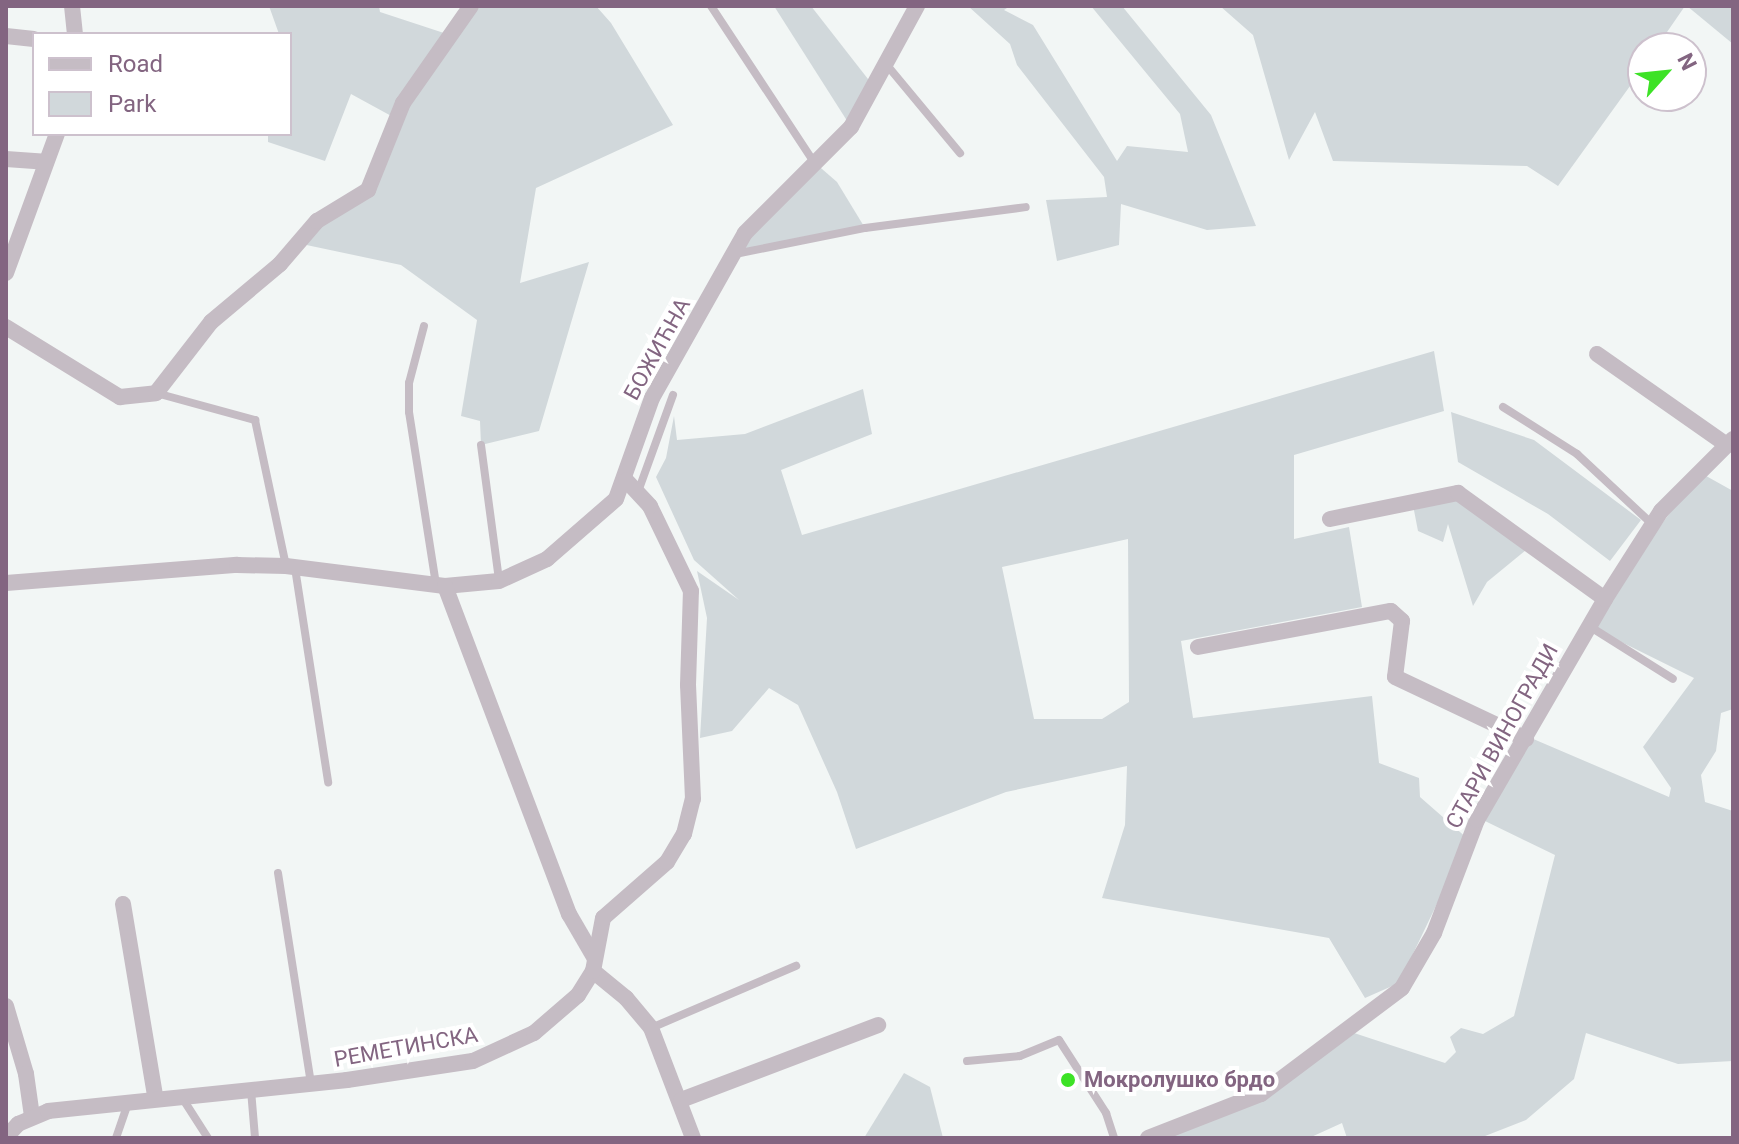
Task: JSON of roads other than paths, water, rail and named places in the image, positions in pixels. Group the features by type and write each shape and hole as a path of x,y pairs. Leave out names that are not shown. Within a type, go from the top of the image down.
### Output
{"street":[{"path":"72,6 75,32"},
{"path":"6,327 120,397 156,393 211,322 280,264 317,221 368,190 408,95 471,6"},
{"name":"БОЖИЋНА","path":"6,583 168,569 290,566 441,586 499,581 567,546 632,484 652,398 735,254 764,210 851,127 917,6"},
{"path":"6,36 32,39"},
{"path":"6,273 56,136"},
{"path":"6,159 45,162"},
{"path":"1597,354 1730,442"},
{"name":"СТАРИ ВИНОГРАДИ","path":"1148,1138 1261,1094 1402,988 1434,933 1477,820 1605,599 1652,524 1730,442"},
{"name":"РЕМЕТИНСКА","path":"32,1116 130,1099 312,1084 484,1058 545,1025 578,995 593,964 603,918 672,855 690,821 693,799 688,715 691,591 632,484"},
{"path":"1330,519 1458,493 1605,599"},
{"path":"441,586 569,914 593,964 651,1028 693,1138"},
{"path":"1198,647 1391,611 1402,621 1395,677 1526,739"},
{"path":"123,904 155,1096"},
{"path":"6,1006 32,1116 6,1137"},
{"path":"681,1100 878,1025"}],"lane":[{"path":"711,6 814,162"},
{"path":"886,64 960,153"},
{"path":"735,254 865,228 1026,207"},
{"path":"424,326 409,383 409,412 441,586"},
{"path":"156,393 255,420 290,566 328,782"},
{"path":"632,484 673,395"},
{"path":"1503,407 1577,454 1652,524"},
{"path":"481,445 499,581"},
{"path":"1589,626 1673,679"},
{"path":"278,873 312,1084"},
{"path":"651,1028 796,966"},
{"path":"967,1061 1020,1056 1059,1040 1106,1113 1114,1138"},
{"path":"251,1090 255,1138"},
{"path":"181,1095 208,1138"},
{"path":"116,1138 130,1099"}],"place":[{"name":"Мокролушко брдо","path":"1068,1080"}]}
